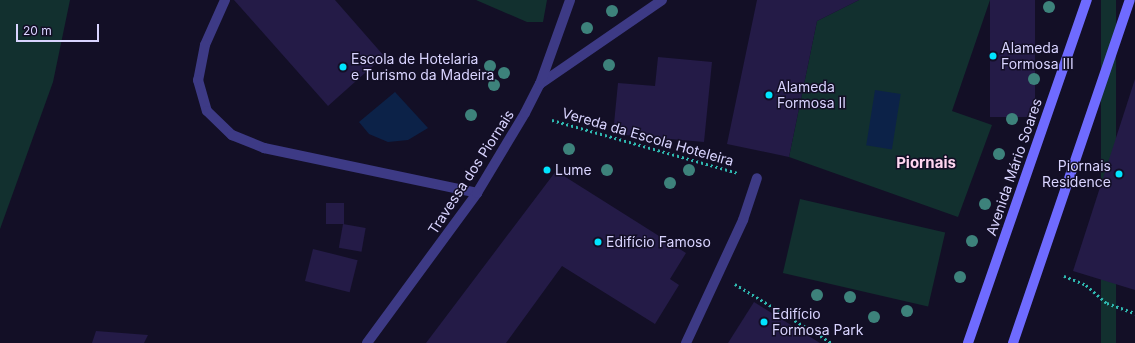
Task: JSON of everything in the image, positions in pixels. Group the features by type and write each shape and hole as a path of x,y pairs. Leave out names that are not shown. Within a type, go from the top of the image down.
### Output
{"main road":[{"name":"Avenida Mário Soares","path":"968,343 1087,0"},
{"path":"1013,343 1130,0"}],"street":[{"path":"225,0 205,45 198,80 207,111 232,135 270,150 477,193"},
{"name":"Travessa dos Piornais","path":"367,343 477,193 540,84 570,0"},
{"path":"540,84 662,0"},
{"path":"686,343 743,220 758,178"}],"path":[{"name":"Vereda da Escola Hoteleira","path":"552,120 738,173"},
{"path":"718,274 832,343"},
{"path":"1064,276 1086,285 1107,304 1135,313"}],"green space":[{"path":"0,0 70,0 53,82 0,229"},
{"path":"476,0 547,0 543,22 527,22"},
{"path":"859,0 990,0 952,111 992,125 958,217 789,157 817,21"},
{"path":"1101,0 1116,0 1116,343 1101,343"},
{"path":"800,199 945,233 928,307 783,273"}],"water":[{"path":"875,90 901,94 892,149 866,145"},
{"path":"395,92 428,128 408,140 388,142 369,134 359,122"}],"building":[{"path":"234,0 335,0 384,56 328,106"},
{"name":"Alameda Formosa II","path":"757,0 859,0 817,21 789,157 727,144"},
{"path":"990,0 1035,0 1035,117 990,117"},
{"path":"658,57 712,62 704,142 613,134 618,83 655,86"},
{"name":"Piornais Residence","path":"1135,79 1135,290 1073,271"},
{"name":"Edifício Famoso","path":"556,171 686,253 670,279 679,285 655,324 562,266 506,343 426,343"},
{"path":"326,203 344,203 344,224 326,224"},
{"path":"343,224 366,228 361,252 339,248"},
{"path":"313,249 358,260 350,292 305,281"},
{"name":"Edifício Formosa Park","path":"754,302 820,343 728,343"},
{"path":"96,331 148,335 144,343 92,343"}],"place":[{"name":"Alameda Formosa III","path":"993,56"},
{"name":"Escola de Hotelaria e Turismo da Madeira","path":"343,67"},
{"name":"Alameda Formosa II","path":"769,95"},
{"name":"Lume","path":"547,170"},
{"name":"Piornais Residence","path":"1119,174"},
{"name":"Edifício Famoso","path":"598,242"},
{"name":"Edifício Formosa Park","path":"764,322"}],"district":[{"name":"Piornais","path":"926,163"}]}
